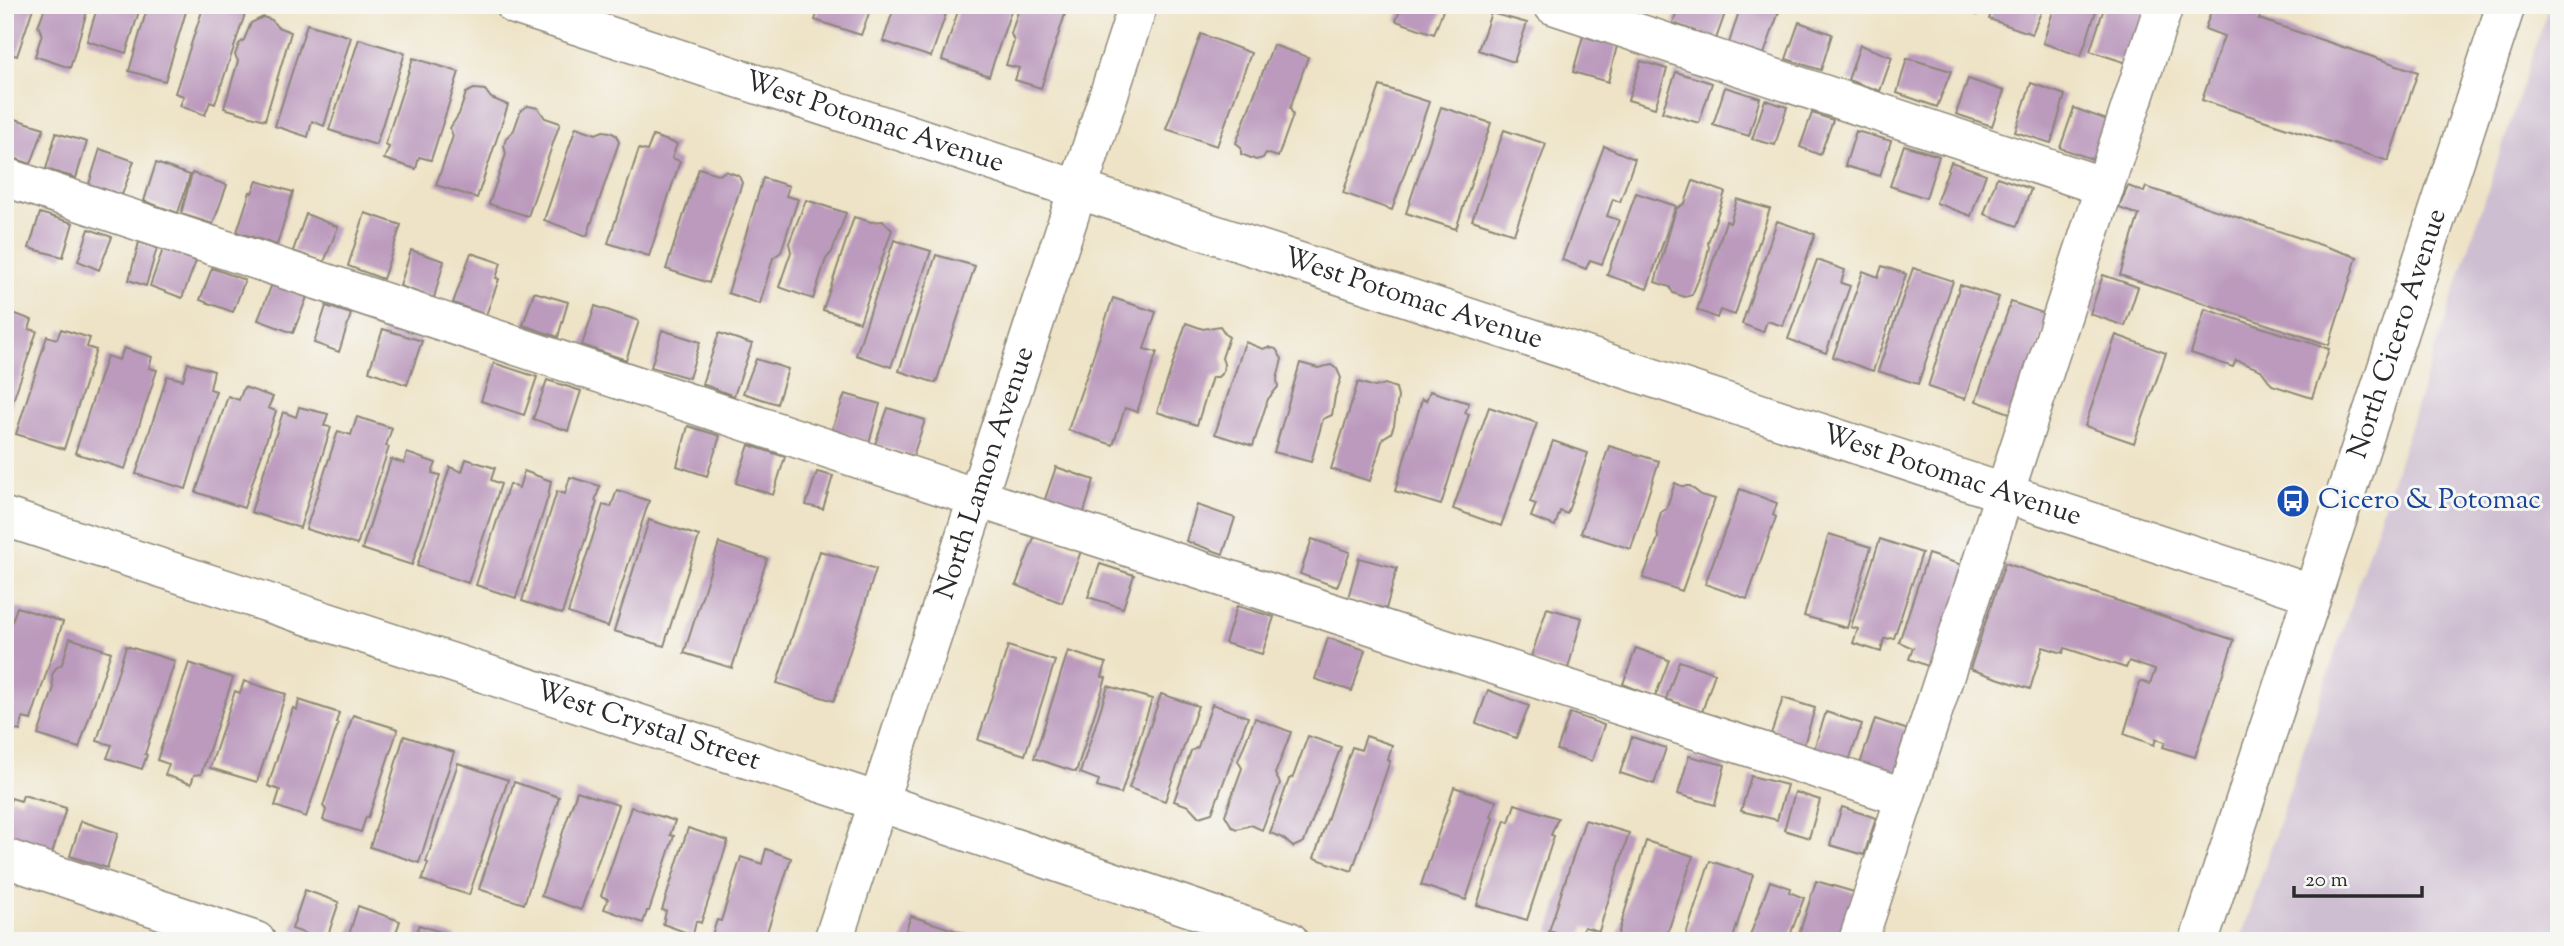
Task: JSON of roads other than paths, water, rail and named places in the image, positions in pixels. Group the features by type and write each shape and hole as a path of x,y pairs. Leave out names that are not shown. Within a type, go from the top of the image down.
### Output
{"street":[{"name":"West Potomac Avenue","path":"515,5 2312,594"},
{"name":"North Lamon Avenue","path":"833,941 1138,5"},
{"path":"1553,5 2105,187"},
{"path":"1858,941 2164,5"},
{"name":"North Cicero Avenue","path":"2199,941 2506,5"},
{"path":"5,177 978,498 1904,797"},
{"name":"West Crystal Street","path":"5,517 878,802 1289,941"},
{"path":"5,858 256,941"}],"place":[{"name":"Cicero & Potomac","path":"2293,501"}]}
